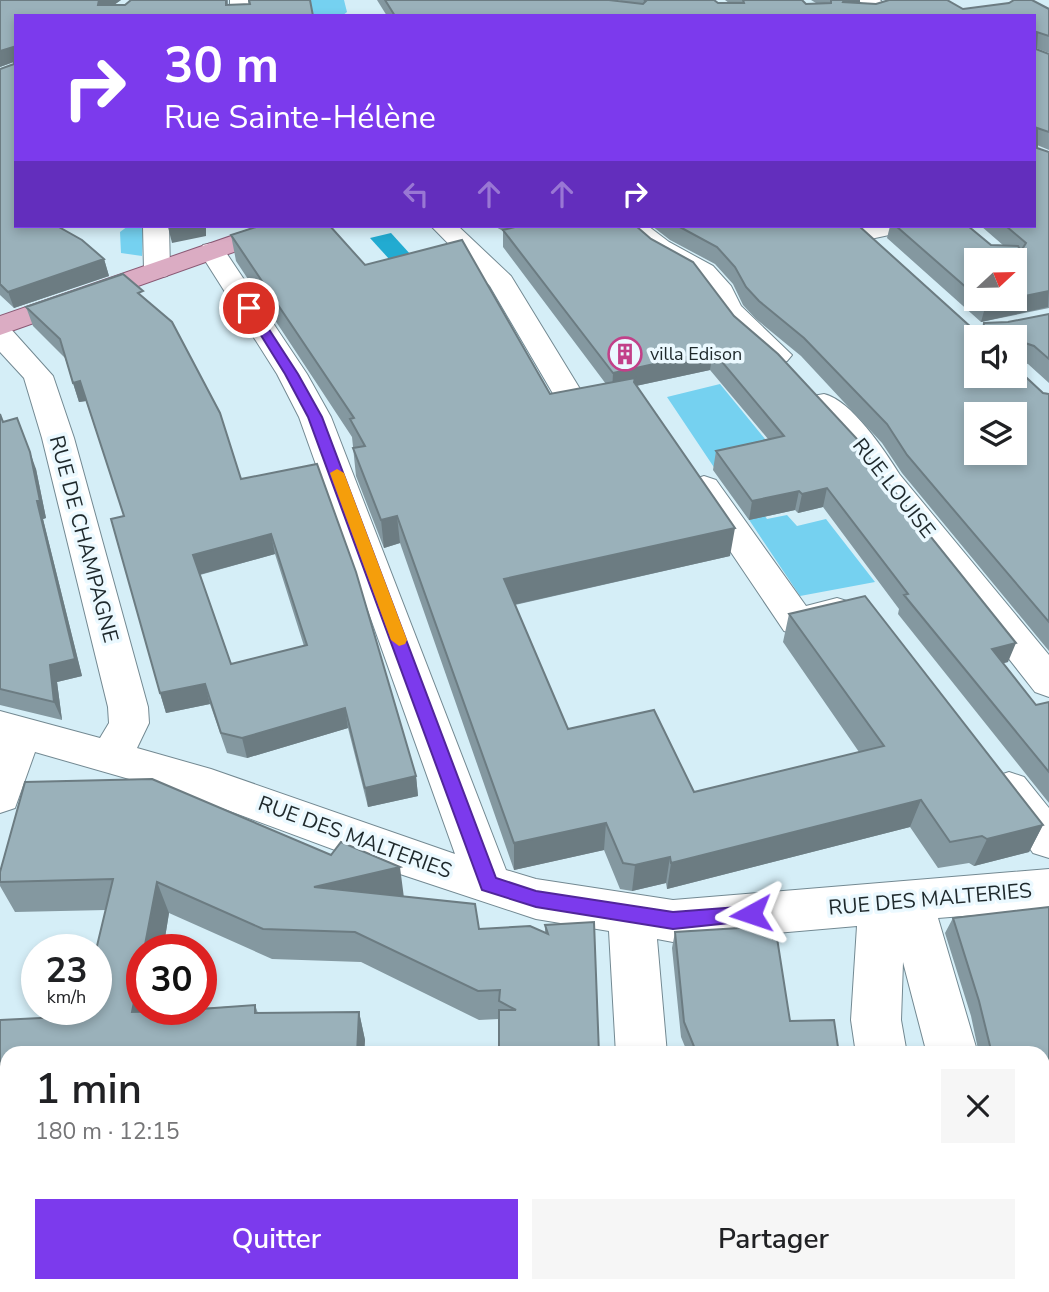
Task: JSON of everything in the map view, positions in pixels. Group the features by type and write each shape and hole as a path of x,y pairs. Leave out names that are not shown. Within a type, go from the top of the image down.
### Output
{"main road":[{"path":"855,14 873,3 900,1"},
{"path":"0,326 278,228"}],"street":[{"path":"156,228 157,270"},
{"path":"446,228 501,282 573,402"},
{"name":"RUE LOUISE","path":"635,228 660,248 703,272 721,292 729,309 744,327 802,379 869,452 887,481 1049,682"},
{"path":"858,229 882,251"},
{"path":"212,251 292,374 315,417 489,884"},
{"name":"RUE DE CHAMPAGNE","path":"0,334 38,376 58,438 128,707 129,723 112,756"},
{"path":"688,464 797,622 866,604 874,615"},
{"path":"0,796 10,730"},
{"name":"RUE DES MALTERIES","path":"10,730 112,756 262,803 414,860 536,899 632,916 673,921 1049,889"},
{"path":"991,765 1049,840"},
{"path":"881,1046 876,1020 896,902"},
{"path":"896,902 950,1046"},
{"path":"632,916 641,1046"}],"shaded area":[{"path":"296,0 344,0 347,12 344,14 298,14"},
{"path":"125,228 143,228 142,256 121,253 120,232"},
{"path":"391,233 411,255 390,260 370,238"},
{"path":"720,384 765,439 757,451 746,490 767,519 787,515 797,526 826,519 875,582 800,596 667,397"}],"building":[{"path":"0,0 99,0 98,5 125,5 131,0 226,0 226,5 250,4 249,0 310,0 313,14 14,14 14,64 13,47 0,51"},
{"path":"385,0 609,0 643,4 646,1 644,0 744,3 743,0 802,0 806,4 844,0 843,2 876,4 889,0 947,0 963,9 1014,0 1032,0 1049,9 1049,36 1037,32 1036,49 1036,14 394,14"},
{"path":"1036,49 1049,54 1049,132 1037,128 1037,148 1049,152 1049,291 1027,296 1027,248 1023,248 1026,243 1008,228 1036,228"},
{"path":"14,64 14,228 61,228 82,240 104,259 8,292 0,284 0,69"},
{"path":"253,228 332,228 365,265 462,240 550,394 635,378 634,382 735,528 504,579 568,729 654,710 694,792 884,746 789,614 865,596 1043,825 987,839 982,836 950,842 921,800 671,863 670,857 635,865 623,863 606,823 514,843 397,516 381,520 353,448 365,446 350,419 354,418 231,235"},
{"path":"638,228 651,239 693,262 734,316 778,354 858,440 878,471 1016,643 992,649 1036,705 1049,702 1049,772 904,595 908,594 827,488 752,501 716,451 784,436 713,351 613,373 503,230"},
{"path":"682,228 861,228 969,325 964,325 964,388 1027,388 1027,378 1043,393 1049,394 1049,622 907,455 887,424 804,338 746,287 735,267 717,247"},
{"path":"898,228 970,228 991,245 1019,248 964,248 964,286"},
{"path":"123,274 143,291 138,293 172,322 220,413 241,479 317,464 356,572 416,776 365,788 345,708 242,738 221,733 205,684 160,693 111,519 124,516 80,381 73,383 60,339 26,307","holes":["271,534 307,645 231,664 193,555"]},
{"path":"1049,314 1049,359 1027,344 1027,325 984,323 1008,322"},
{"path":"0,414 3,422 17,418 30,452 40,501 37,501 75,659 50,665 54,702 0,689"},
{"path":"152,779 331,855 341,842 400,867 314,887 475,904 479,929 530,926 548,934 545,925 594,922 599,1046 499,1046 499,1010 516,1010 499,1001 500,990 478,991 355,932 263,929 157,882 147,934 126,934 126,1025 217,1025 217,1008 255,1005 255,1013 359,1012 357,1046 0,1046 0,1020 21,1019 21,1025 112,1025 112,934 100,934 113,879 0,882 0,872 25,782"},
{"path":"1049,907 1049,1046 990,1046 953,918"},
{"path":"771,926 773,939 777,938 790,1021 834,1020 838,1046 694,1046 684,1022 675,932"}],"slow traffic":[{"path":"337,473 399,640"}],"place":[{"name":"villa Edison","path":"625,354"}],"route":[{"path":"249,308 292,374 315,417 489,884 536,899 673,921 751,914"}]}
